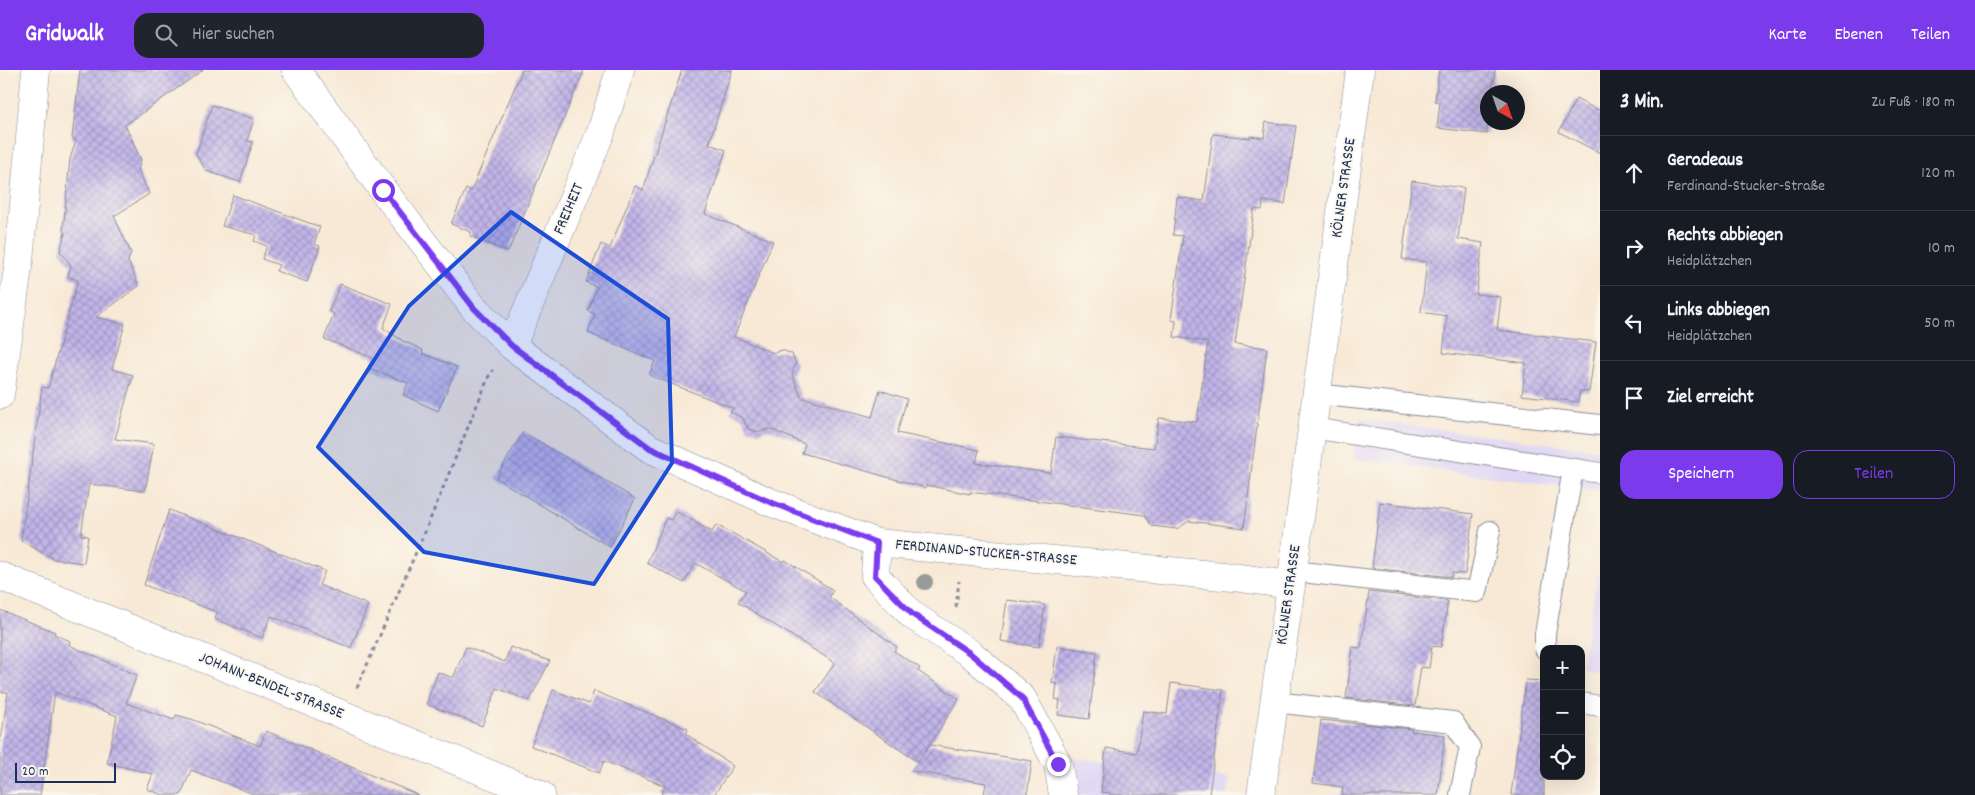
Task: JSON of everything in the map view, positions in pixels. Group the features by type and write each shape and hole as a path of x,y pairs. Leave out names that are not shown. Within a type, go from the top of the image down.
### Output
{"street":[{"path":"0,395 19,261 36,70"},
{"name":"FERDINAND-STUCKER-STRASSE","path":"296,70 383,190 474,308 512,346 650,448 770,502 877,543 1233,577 1292,578"},
{"name":"FREIHEIT","path":"512,346 601,132 620,70"},
{"name":"KÖLNER STRASSE","path":"1261,795 1360,70"},
{"path":"877,543 875,576 912,614 971,654 1022,698 1058,764 1062,795"},
{"name":"JOHANN-BENDEL-STRASSE","path":"0,576 541,795"}],"lane":[{"path":"1316,394 1600,425"},
{"path":"1312,428 1600,473"},
{"path":"1545,645 1545,634 1573,469"},
{"path":"1292,578 1477,592 1490,531"},
{"path":"1274,702 1453,722 1470,747 1460,795"},
{"path":"1585,704 1600,706"}],"path":[{"path":"346,715 427,527 489,376 512,346"},
{"path":"944,636 954,619 963,551"}],"highlighted area":[{"path":"511,212 668,319 672,463 594,584 424,552 318,447 409,306"}],"shaded area":[{"path":"1359,419 1600,450 1600,491 1354,459"},
{"path":"1600,566 1600,673 1585,668 1585,645"},
{"path":"1068,757 1230,778 1228,795 1074,795"}],"building":[{"path":"80,70 203,70 125,125 141,160 138,169 149,194 114,216 131,253 128,261 139,286 96,317 125,324 112,369 133,375 115,439 154,444 145,491 89,484 81,535 88,536 84,563 54,559 21,541 42,387 48,388 78,280 68,277 71,265 60,251 65,233 63,230 70,159 76,141 72,138"},
{"path":"522,70 584,70 508,252 470,236 471,232 451,224 466,189 471,191"},
{"path":"682,70 732,70 709,144 726,150 705,214 773,241 734,337 774,353 782,350 792,354 796,364 792,374 801,397 872,417 880,390 907,399 897,433 979,450 976,463 1051,473 1056,437 1154,448 1159,418 1197,422 1208,342 1174,337 1176,321 1171,320 1183,236 1173,235 1177,197 1204,201 1213,134 1264,138 1266,122 1296,126 1285,204 1263,201 1262,210 1254,209 1235,344 1267,348 1244,528 1189,521 1177,529 1152,526 1144,515 970,492 970,494 926,485 926,488 802,453 805,444 770,429 758,432 748,429 743,418 730,412 733,408 649,375 655,361 588,333 595,314 588,311 597,287 586,282 601,244 610,248 635,186 643,190"},
{"path":"1439,70 1495,70 1493,85 1480,85 1480,130 1487,130 1487,134 1437,128 1440,102 1435,101"},
{"path":"1576,99 1600,111 1600,153 1559,132"},
{"path":"212,105 254,119 247,141 253,142 240,182 206,171 196,154"},
{"path":"1412,181 1464,188 1458,239 1483,243 1476,294 1501,297 1497,330 1596,342 1589,392 1580,391 1578,402 1522,395 1526,363 1443,353 1447,316 1421,312 1427,262 1402,259"},
{"path":"233,195 320,227 314,244 320,246 307,282 276,271 279,265 262,259 267,246 254,241 256,235 222,226"},
{"path":"340,284 392,304 383,328 403,341 423,350 422,353 457,367 438,411 403,395 408,383 369,368 373,358 324,339 334,314 329,311"},
{"path":"523,432 635,499 610,547 496,478"},
{"path":"1380,502 1473,514 1465,574 1452,573 1452,577 1372,568"},
{"path":"169,510 325,571 319,585 368,605 351,648 271,616 262,638 215,619 217,612 144,585"},
{"path":"676,511 712,532 716,525 732,533 783,562 785,560 833,590 829,597 897,647 894,651 920,668 918,671 959,699 918,762 815,692 835,663 738,602 746,591 695,563 684,583 647,563 666,518 671,520"},
{"path":"1369,592 1448,601 1441,647 1432,646 1429,668 1421,667 1415,706 1346,698 1353,647 1361,648"},
{"path":"1007,600 1045,605 1039,647 1001,641"},
{"path":"0,610 55,632 54,634 70,641 69,645 137,675 126,703 174,720 176,715 191,719 260,746 266,731 418,795 256,795 191,770 181,795 163,795 147,789 153,774 107,763 117,716 55,692 40,795 0,795 0,748 8,692 0,692"},
{"path":"1057,646 1097,652 1089,719 1058,715 1060,700 1055,699 1057,684 1052,683"},
{"path":"466,647 505,662 510,647 550,661 529,701 497,688 482,726 426,704 438,672 453,678"},
{"path":"1526,680 1540,681 1540,780 1544,780 1544,795 1511,795"},
{"path":"1171,683 1223,690 1209,795 1110,795 1110,793 1101,792 1106,748 1137,753 1143,711 1167,714"},
{"path":"553,690 589,704 594,691 688,729 686,734 733,766 714,795 661,795 665,786 604,761 599,773 531,746"},
{"path":"1321,720 1412,729 1411,731 1445,735 1438,795 1342,795 1343,787 1313,783"},
{"path":"930,745 1032,761 1027,795 984,795 986,783 911,771"}],"route":[{"path":"383,190 474,308 512,346 650,448 770,502 877,543 875,576 912,614 971,654 1022,698 1058,764"}]}
